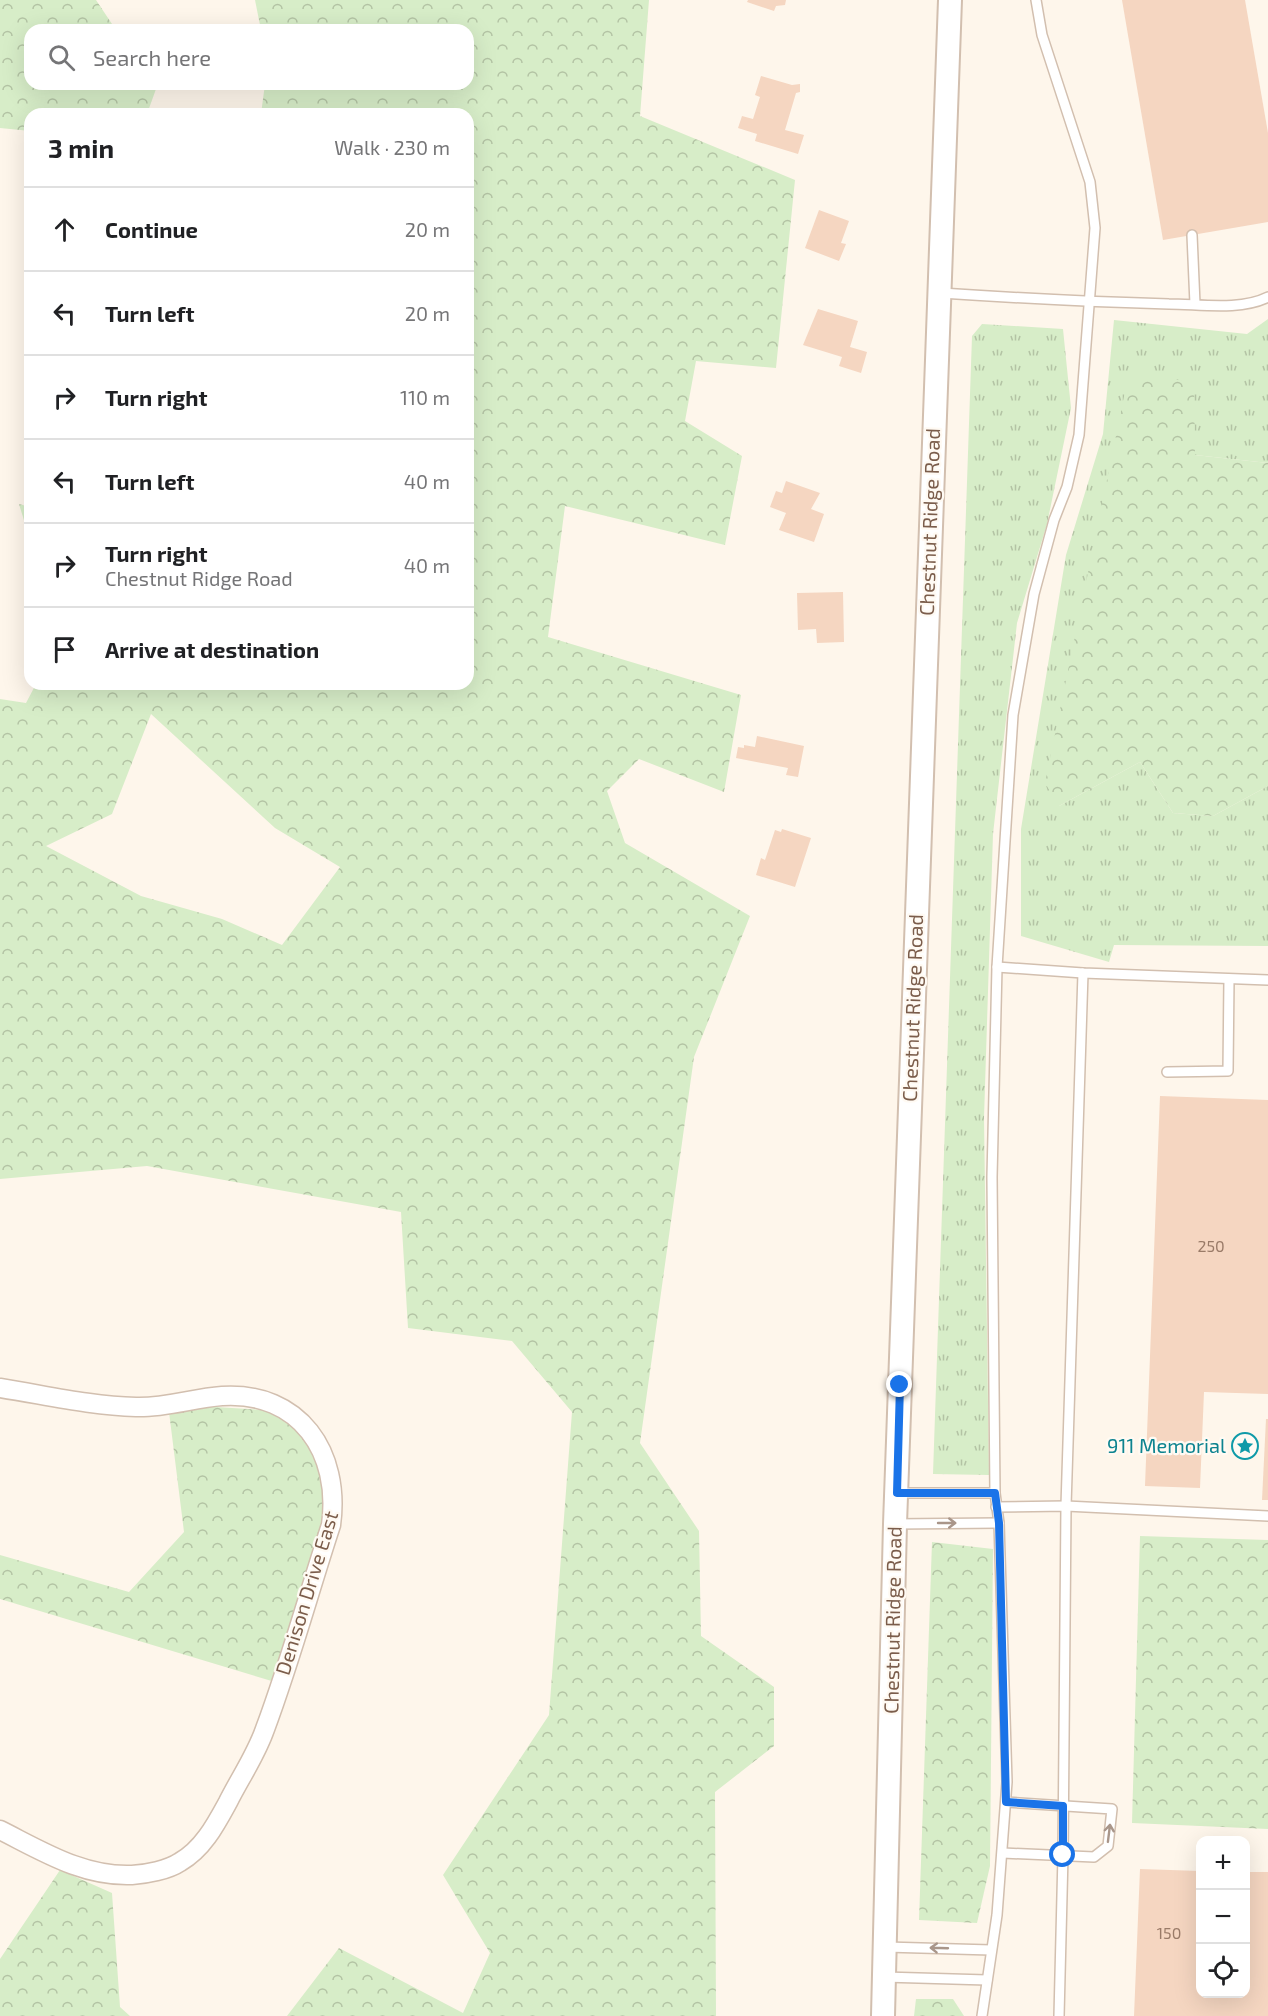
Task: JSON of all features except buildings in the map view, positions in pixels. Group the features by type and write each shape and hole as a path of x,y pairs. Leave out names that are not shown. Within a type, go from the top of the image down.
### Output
{"street":[{"name":"Chestnut Ridge Road","path":"883,2016 895,1524 950,0"},
{"name":"Denison Drive East","path":"0,1388 122,1407 151,1407 220,1396 242,1396 263,1401 283,1409 313,1436 325,1456 332,1477 334,1500 331,1525 265,1730 219,1820 201,1844 180,1863 133,1875 106,1874 59,1860 0,1830"}],"lane":[{"path":"982,2016 1003,1853 1006,1802 999,1523 995,1493 992,1177 997,967 1014,716 1034,594 1054,520 1067,487 1079,435 1095,228 1094,196 1042,34 1036,0"},
{"path":"1192,235 1195,304"},
{"path":"938,293 1091,302 1195,304 1255,302 1268,297"},
{"path":"997,967 1083,973 1268,980"},
{"path":"1059,2016 1066,1506 1083,973"},
{"path":"1167,1072 1228,1071 1229,979"},
{"path":"897,1493 995,1493"},
{"path":"996,1507 1066,1506 1268,1516"},
{"path":"895,1524 999,1523"},
{"path":"1003,1853 1094,1857 1108,1846 1112,1809 1006,1802"},
{"path":"886,1947 991,1950"},
{"path":"884,1977 987,1980"}],"green space":[{"path":"0,0 96,0 112,24 24,24 24,90 156,90 149,108 24,108 24,130 0,128"},
{"path":"255,0 649,0 640,116 795,180 776,368 696,361 685,421 742,456 725,545 565,506 548,637 741,695 724,792 639,759 607,791 625,843 750,916 694,1057 640,1443 699,1531 701,1636 774,1687 774,1746 715,1792 716,2016 287,2016 339,1948 463,2013 490,1953 443,1875 549,1715 572,1412 512,1341 408,1328 401,1212 147,1166 0,1179 0,699 26,703 33,690 474,690 474,108 262,108 264,90 474,90 474,24 260,24","holes":["151,714 275,828 340,867 282,945 222,919 141,896 46,846 112,814"]},
{"path":"1268,319 1268,463 1195,455 1059,806 1140,762 1173,813 1213,816 1268,786 1268,946 1114,945 1109,962 1021,936 1021,829 1066,555 1103,434 1114,320 1247,334"},
{"path":"982,324 1063,329 1071,408 1047,524 1017,623 993,834 984,1118 989,1475 933,1474 972,336"},
{"path":"1128,377 1194,381 1195,455 1268,463 1268,786 1213,816 1173,813 1140,762 1059,806 1045,783"},
{"path":"19,504 24,505 24,520"},
{"path":"168,1404 279,1411 336,1477 285,1685 0,1599 0,1555 129,1592 184,1532"},
{"path":"1140,1536 1268,1540 1268,1829 1132,1823"},
{"path":"932,1542 993,1549 990,1866 977,1923 919,1920"},
{"path":"60,1870 112,1893 120,2007 130,2016 0,2016 0,1959"},
{"path":"916,1999 953,1999 964,2016 914,2016"}],"place":[{"name":"911 Memorial","path":"1245,1446"}],"route":[{"path":"900,1385 897,1493 995,1493 999,1523 1006,1802 1063,1806 1063,1855"}]}
